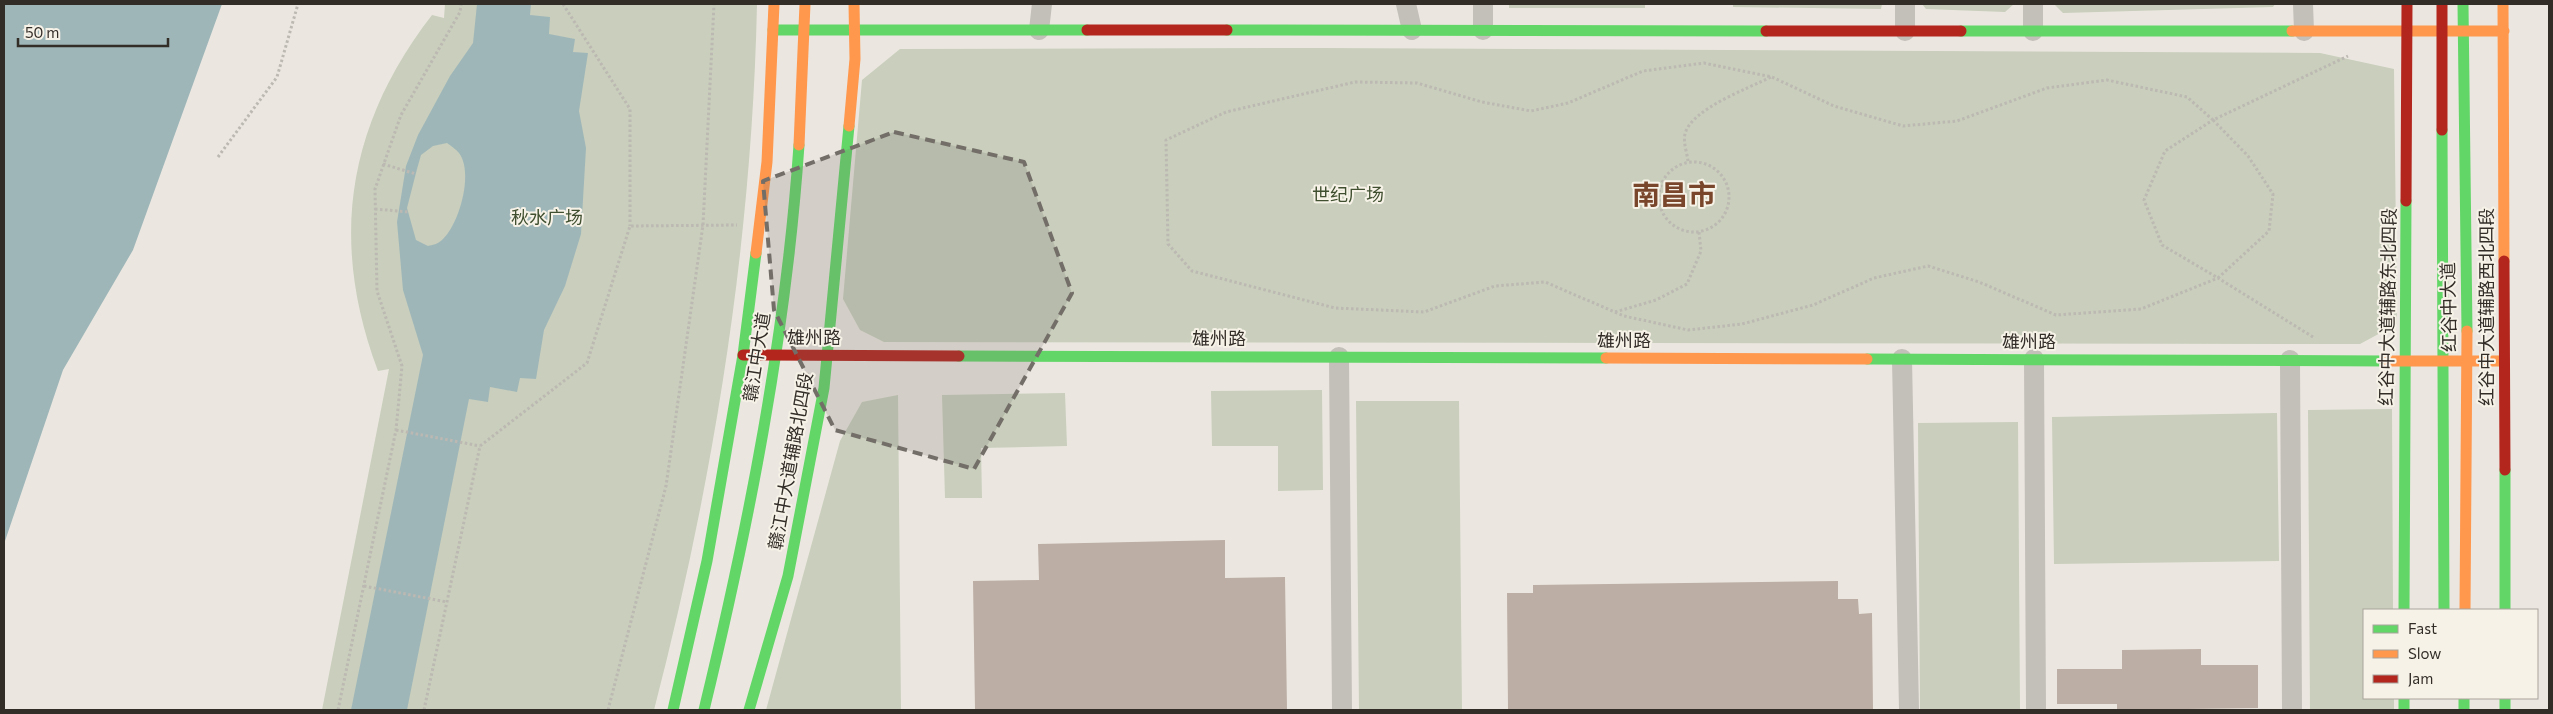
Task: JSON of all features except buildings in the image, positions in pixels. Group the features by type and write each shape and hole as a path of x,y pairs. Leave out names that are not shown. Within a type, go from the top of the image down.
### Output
{"street":[{"name":"赣江中大道","path":"673,710 707,561 743,355 767,162 774,4"},
{"name":"赣江中大道","path":"704,710 736,572 761,446 788,275 804,86 805,4"},
{"name":"赣江中大道辅路北四段","path":"749,710 788,576 824,388 855,58 854,4"},
{"path":"1039,30 1042,4"},
{"path":"1406,4 1412,30"},
{"path":"1483,4 1483,30"},
{"path":"1905,4 1905,31"},
{"path":"2033,4 2033,31"},
{"path":"2303,4 2304,31"},
{"name":"红谷中大道辅路东北四段","path":"2404,609 2407,4"},
{"name":"红谷中大道","path":"2442,4 2444,609"},
{"name":"红谷中大道","path":"2463,4 2467,361 2465,609"},
{"name":"红谷中大道辅路西北四段","path":"2504,4 2505,609"},
{"path":"773,30 2504,31"},
{"name":"雄州路","path":"743,355 2504,361"},
{"path":"1339,357 1342,710"},
{"path":"1902,359 1909,710"},
{"path":"2034,359 2036,710"},
{"path":"2290,360 2292,710"}],"path":[{"path":"218,156 277,77 298,4"},
{"path":"338,710 396,430 402,366 377,291 375,189 400,116 460,12 461,4"},
{"path":"424,710 480,446 587,363 630,226 630,109 563,4"},
{"path":"608,710 666,486 703,225 714,4"},
{"path":"2314,337 2162,245 2144,200 2165,152 2213,120 2361,50 2364,31"},
{"path":"1704,63 1772,76 1834,106 1903,126 1957,121 2047,88 2107,80 2187,97 2213,120 2248,156 2273,194 2269,231 2218,278 2141,309 2056,314 1980,282 1928,266 1874,278 1813,305 1742,324 1688,330 1615,312 1545,282 1495,286 1424,312 1335,308 1192,271 1168,244 1166,140 1226,112 1355,82 1417,83 1482,102 1531,111 1568,103 1643,71 1704,63"},
{"path":"1688,161 1684,136 1688,124 1711,106 1772,76"},
{"path":"1688,161 1702,162 1716,168 1729,186 1730,202 1724,216 1716,225 1699,232 1688,232 1673,226 1662,213 1658,203 1659,188 1673,167 1688,161"},
{"path":"384,164 416,174"},
{"path":"375,210 408,212"},
{"path":"630,226 742,225"},
{"path":"1615,312 1656,300 1687,284 1701,251 1699,232"},
{"path":"396,430 480,446"},
{"path":"364,586 447,602"}],"highlighted area":[{"path":"894,132 1024,162 1072,293 974,469 835,430 774,310 763,181"}],"green space":[{"name":"秋水广场","path":"445,4 757,4 754,93 747,182 726,360 695,536 654,710 322,710 389,369 378,371 363,323 354,276 351,230 355,186 365,142 381,99 403,57 432,15 444,18"},
{"path":"1509,4 1645,4 1645,8 1509,8"},
{"path":"1733,4 1882,4 1881,9 1733,7"},
{"path":"1922,4 2014,4 2005,12 1926,9"},
{"path":"2054,4 2275,4 2273,7 2063,13"},
{"name":"世纪广场","path":"1322,48 2320,53 2394,69 2397,324 2360,344 884,342 860,330 843,299 862,80 900,49"},
{"path":"1322,390 1323,490 1278,491 1278,446 1212,446 1211,391"},
{"path":"1065,393 1067,446 981,448 982,498 945,498 942,395"},
{"path":"898,395 901,710 766,710 840,441 862,402"},
{"path":"1356,401 1459,401 1462,710 1359,710"},
{"path":"2392,409 2393,609 2363,609 2363,699 2394,699 2394,710 2310,710 2308,410"},
{"path":"2277,413 2279,561 2054,564 2052,417"},
{"path":"2018,422 2020,710 1920,710 1918,423"}],"water":[{"path":"4,4 222,4 133,250 63,370 4,544"},
{"path":"477,4 531,4 530,15 550,17 549,34 575,39 573,52 588,53 579,111 586,148 581,234 565,286 544,330 536,379 520,378 517,392 490,387 488,402 469,399 407,710 351,710 423,355 403,290 397,222 406,166 418,135 450,76 473,43","holes":["447,143 459,153 463,162 465,185 459,211 448,233 440,241 428,246 416,240 407,208 421,155 433,146"]}],"traffic: fast":[{"path":"2463,4 2467,331"},
{"path":"773,30 1087,30"},
{"path":"1227,30 1766,31"},
{"path":"1961,31 2292,31"},
{"path":"749,710 788,576 824,388 849,126"},
{"path":"2442,130 2444,609"},
{"path":"704,710 736,570 764,429 785,288 799,145"},
{"path":"2404,609 2406,201"},
{"path":"673,710 707,561 743,355 756,253"},
{"path":"959,356 1606,358"},
{"path":"1867,359 2388,361"},
{"path":"2505,470 2505,609"},
{"path":"2404,699 2404,710"},
{"path":"2464,699 2464,710"},
{"path":"2505,699 2505,710"}],"traffic: slow":[{"path":"756,253 767,162 774,4"},
{"path":"799,145 805,4"},
{"path":"849,126 855,59 854,4"},
{"path":"2503,4 2504,261"},
{"path":"2292,31 2504,31"},
{"path":"2465,609 2467,331"},
{"path":"1606,358 1867,359"},
{"path":"2388,361 2504,361"}],"traffic: jam":[{"path":"2406,201 2407,4"},
{"path":"2442,4 2442,130"},
{"path":"1087,30 1227,30"},
{"path":"1766,31 1961,31"},
{"path":"2504,261 2505,470"},
{"path":"743,355 959,356"}],"district":[{"name":"南昌市","path":"1674,195"}]}
